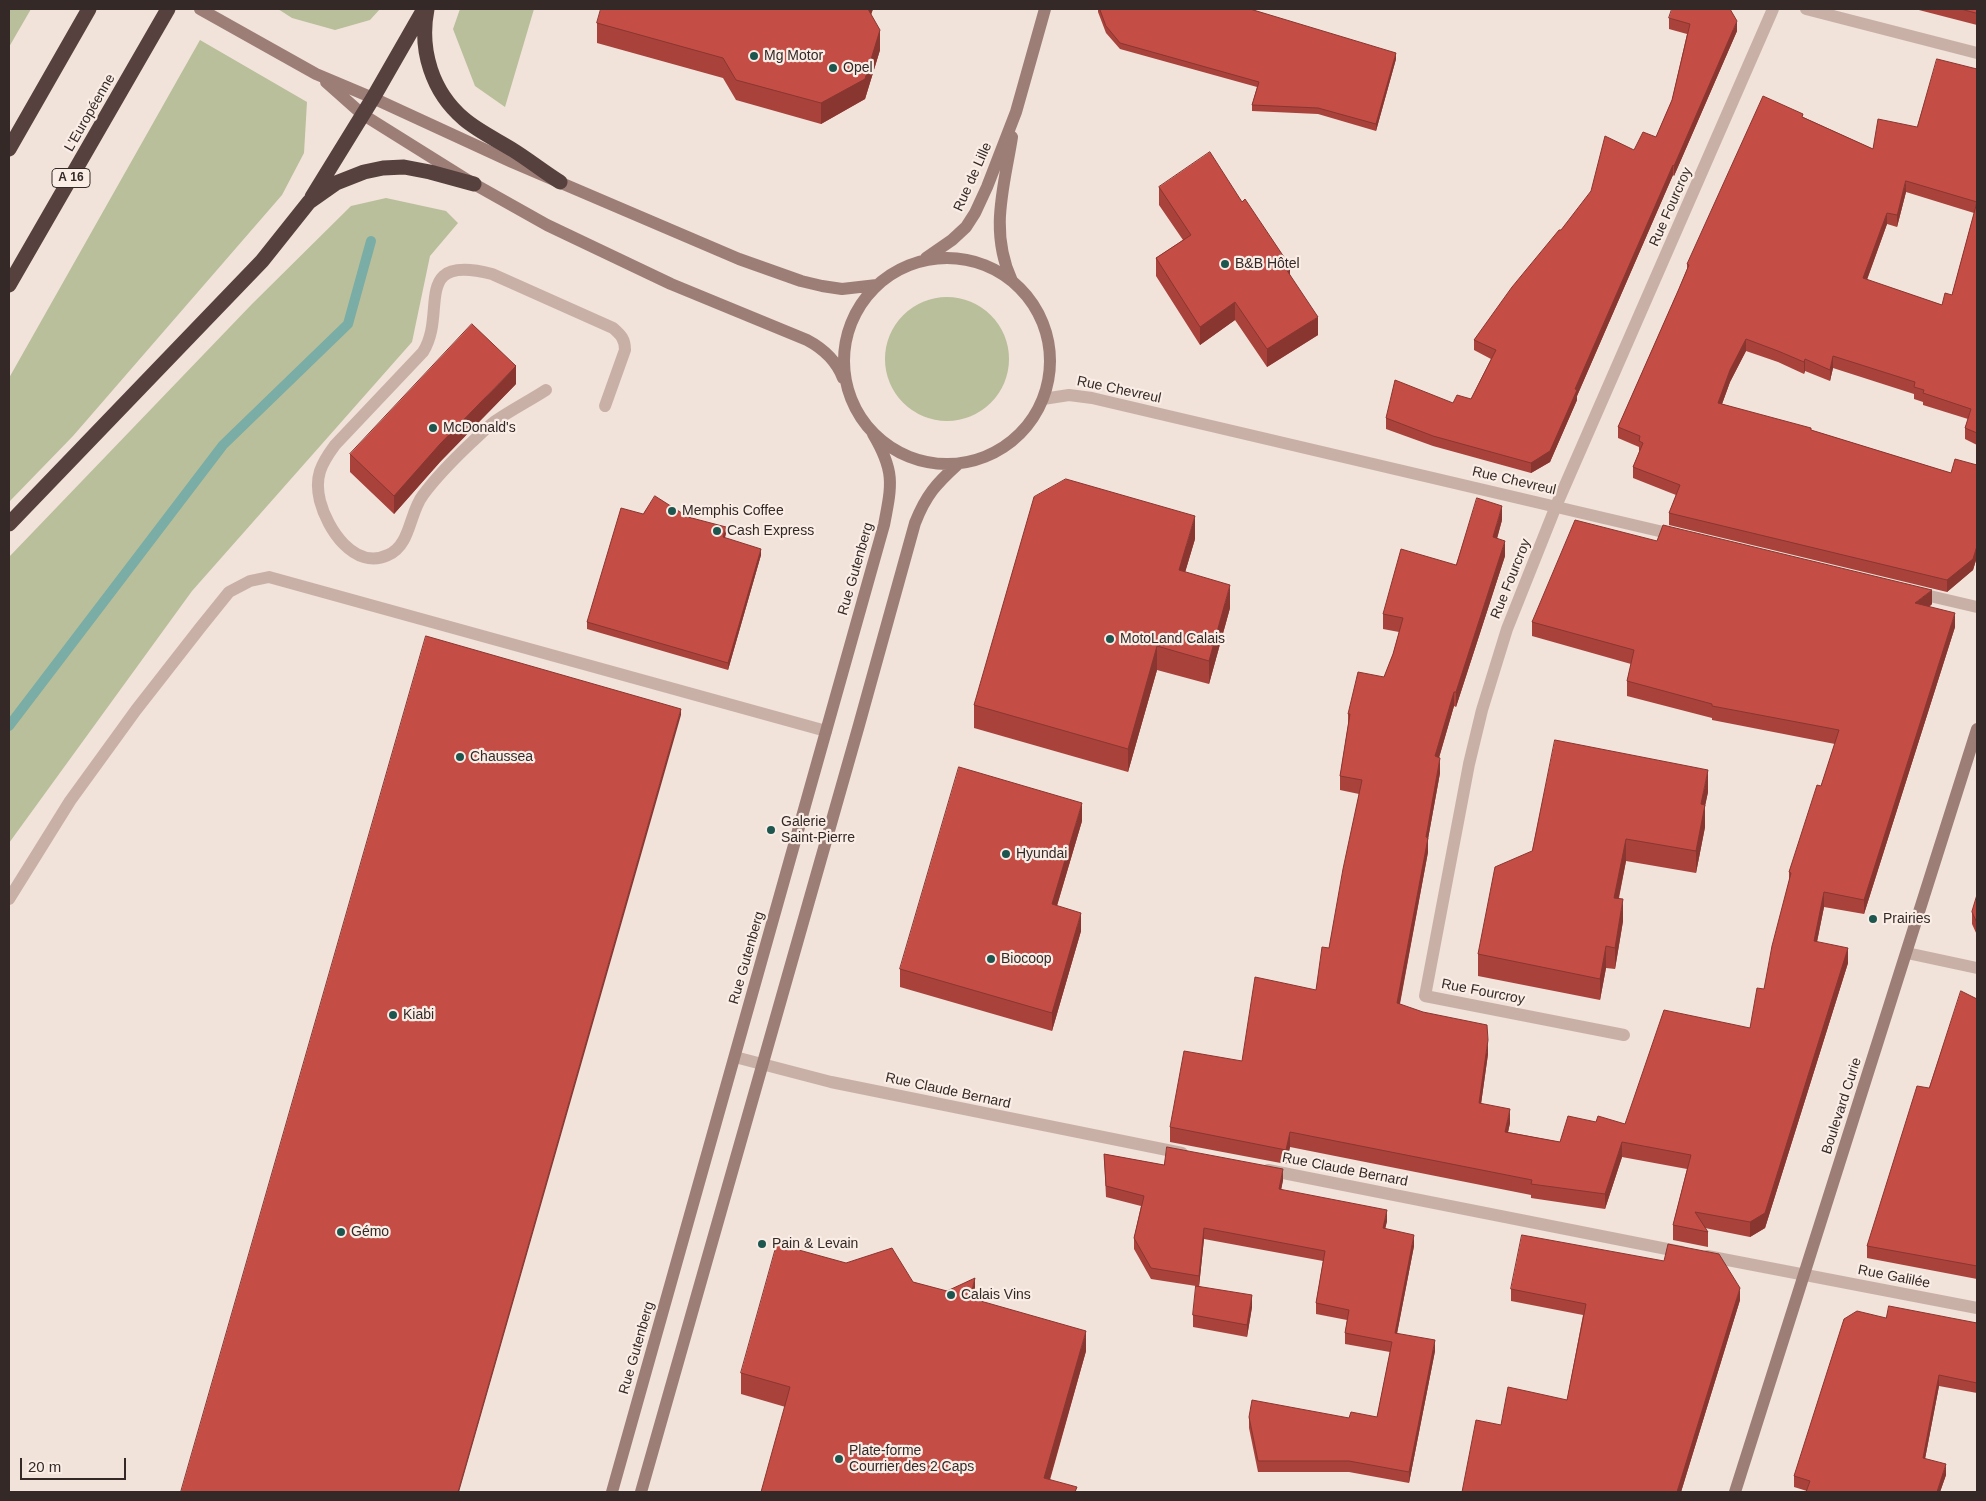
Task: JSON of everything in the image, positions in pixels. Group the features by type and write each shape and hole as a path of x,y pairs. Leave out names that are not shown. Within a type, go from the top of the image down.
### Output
{"highway":[{"path":"9,150 89,9"},
{"name":"L'Européenne","path":"9,285 168,9"},
{"path":"9,524 262,261 309,202 425,9"},
{"path":"425,9 424,33 429,68 448,104 465,120 560,182"},
{"path":"309,202 336,183 364,172 383,168 404,167 474,184"}],"street":[{"path":"200,9 316,74 703,244 801,281 842,289 877,286"},
{"name":"Rue de Lille","path":"920,262 952,240 966,227 988,187 1016,112 1045,9"},
{"name":"Rue Fourcroy","path":"1624,1035 1425,996 1469,764 1482,710 1507,629 1556,506 1773,9"},
{"path":"1806,9 1977,53"},
{"path":"316,74 362,114 474,184 546,225 615,259 807,340 821,348 832,359 839,370 848,392 862,421 885,444 912,459 935,464 958,464 986,457 1009,443 1029,424 1042,399 1049,371 1048,342 1044,328 1031,302 1012,281 984,265 968,260 936,258 920,262 890,275 877,286 857,312 847,334 844,359 848,392"},
{"name":"Rue de Lille","path":"1012,281 1002,253 999,220 1016,112"},
{"path":"546,390 493,423 432,482 419,499 400,548 388,556 375,558 360,555 345,546 335,534 324,514 318,494 318,477 324,461 335,445 422,352 430,341 434,293 439,281 448,273 460,269 492,274 613,328 621,335 625,350 605,406"},
{"name":"Rue Chevreul","path":"1042,399 1069,395 1092,398 1686,538"},
{"name":"Rue Gutenberg","path":"612,1492 884,525 890,497 891,474 873,434"},
{"path":"641,1492 860,724 915,523 922,506 936,484 958,464"},
{"path":"9,899 70,800 136,710 229,592 250,581 269,577 826,731"},
{"path":"1909,591 1977,607"},
{"name":"Boulevard Curie","path":"1735,1492 1977,729"},
{"path":"1906,953 1977,968"},
{"name":"Rue Claude Bernard","path":"735,1057 831,1082 1194,1155"},
{"name":"Rue Claude Bernard","path":"1252,1167 1804,1276"},
{"name":"Rue Galilée","path":"1804,1276 1977,1308"}],"green space":[{"path":"9,9 31,9 9,47"},
{"path":"278,9 380,9 370,20 335,30 292,18"},
{"path":"460,9 534,9 505,107 475,86 453,29"},
{"path":"200,40 307,102 304,153 282,195 73,436 9,502 9,378"},
{"path":"386,198 446,211 458,223 430,256 412,342 192,591 9,843 9,557 252,304 351,206"},
{"path":"947,297 971,302 982,307 991,315 999,324 1004,335 1009,359 1004,383 999,394 991,403 982,411 971,416 947,421 923,416 912,411 903,403 895,394 890,383 885,359 890,335 895,324 903,315 912,307 923,302"}],"building":[{"path":"601,9 868,9 880,30 865,79 821,103 736,80 723,58 597,23"},
{"path":"1100,9 1250,9 1396,53 1376,124 1318,108 1252,105 1259,82 1120,43 1106,26"},
{"path":"1672,9 1730,9 1737,21 1575,389 1577,390 1550,451 1531,463 1433,436 1386,418 1395,380 1453,403 1457,395 1471,399 1496,350 1474,340 1512,287 1559,230 1561,230 1591,191 1605,136 1634,150 1643,132 1656,137 1672,100 1690,24 1669,18"},
{"path":"1961,9 1977,9 1977,13"},
{"path":"1937,59 1977,69 1977,202 1977,433 1965,428 1971,409 1923,393 1924,390 1914,387 1915,382 1833,356 1830,370 1805,359 1804,362 1746,339 1730,370 1718,403 1811,428 1811,430 1951,473 1955,459 1977,465 1977,546 1973,559 1947,580 1669,513 1680,485 1633,467 1643,443 1639,441 1640,436 1618,427 1678,291 1689,265 1687,264 1763,96 1803,114 1802,117 1873,149 1878,119 1917,127","holes":["1906,181 1977,202 1952,295 1945,293 1942,305 1863,278 1887,213 1897,215"]},
{"name":"B&B Hôtel","path":"1210,152 1242,202 1245,199 1290,266 1286,269 1318,317 1267,349 1235,302 1200,327 1156,258 1191,235 1159,187"},
{"name":"McDonald's","path":"472,324 516,366 440,444 394,496 350,454"},
{"name":"MotoLand Calais","path":"1066,479 1195,516 1179,570 1230,585 1209,661 1157,646 1128,749 974,705 1034,497"},
{"path":"655,496 688,517 726,527 723,537 761,549 728,663 587,622 621,508 643,514"},
{"path":"1477,498 1502,506 1493,537 1505,541 1456,692 1454,692 1435,756 1440,758 1426,837 1428,838 1397,1003 1423,1012 1487,1025 1488,1040 1479,1103 1510,1109 1505,1132 1560,1142 1568,1116 1596,1122 1598,1116 1625,1124 1664,1010 1750,1028 1757,988 1764,989 1772,946 1791,873 1789,872 1817,785 1821,786 1839,730 1712,706 1712,704 1627,681 1634,650 1532,622 1575,520 1657,541 1663,525 1932,590 1915,603 1955,613 1864,900 1824,892 1814,941 1848,948 1765,1213 1750,1222 1695,1212 1708,1232 1673,1225 1691,1155 1622,1142 1605,1194 1531,1184 1532,1180 1290,1132 1286,1150 1170,1127 1184,1051 1242,1061 1255,977 1316,990 1322,947 1329,948 1362,780 1340,776 1350,714 1348,714 1358,672 1384,677 1393,654 1403,618 1383,614 1401,549 1456,565"},
{"path":"426,636 681,709 458,1492 181,1492"},
{"path":"1555,740 1708,770 1701,804 1705,805 1696,851 1626,839 1614,898 1623,899 1615,948 1606,946 1600,979 1478,954 1495,867 1532,851"},
{"path":"959,767 1082,803 1052,904 1081,913 1052,1013 900,969"},
{"path":"1977,895 1977,923 1972,912"},
{"path":"1961,991 1977,999 1977,1266 1867,1246 1917,1086 1929,1088"},
{"path":"1167,1147 1283,1169 1279,1189 1387,1210 1383,1228 1414,1235 1395,1333 1435,1340 1409,1472 1349,1461 1258,1461 1249,1417 1252,1400 1349,1418 1351,1412 1377,1417 1392,1342 1345,1333 1349,1310 1316,1303 1325,1251 1204,1228 1199,1276 1151,1268 1134,1238 1144,1196 1106,1186 1104,1154 1164,1165"},
{"path":"1522,1235 1664,1261 1668,1244 1719,1254 1740,1288 1677,1492 1462,1492 1476,1420 1501,1425 1508,1387 1567,1400 1586,1304 1511,1289"},
{"path":"777,1244 846,1263 892,1248 913,1282 947,1291 975,1278 970,1298 1086,1331 1044,1478 1077,1487 1075,1492 761,1492 790,1387 741,1373"},
{"path":"1196,1286 1252,1295 1247,1325 1193,1315"},
{"path":"1889,1306 1977,1323 1977,1383 1939,1375 1923,1458 1946,1464 1937,1492 1806,1492 1810,1481 1794,1476 1844,1319 1857,1311 1886,1318"}],"waterway":[{"path":"9,726 223,445 348,324 371,241"}],"place":[{"name":"Mg Motor","path":"754,56"},
{"name":"Opel","path":"833,68"},
{"name":"B&B Hôtel","path":"1225,264"},
{"name":"McDonald's","path":"433,428"},
{"name":"Memphis Coffee","path":"672,511"},
{"name":"Cash Express","path":"717,531"},
{"name":"MotoLand Calais","path":"1110,639"},
{"name":"Chaussea","path":"460,757"},
{"name":"Galerie Saint-Pierre","path":"771,830"},
{"name":"Hyundai","path":"1006,854"},
{"name":"Prairies","path":"1873,919"},
{"name":"Biocoop","path":"991,959"},
{"name":"Kiabi","path":"393,1015"},
{"name":"Gémo","path":"341,1232"},
{"name":"Pain & Levain","path":"762,1244"},
{"name":"Calais Vins","path":"951,1295"},
{"name":"Plate-forme Courrier des 2 Caps","path":"839,1459"}]}
